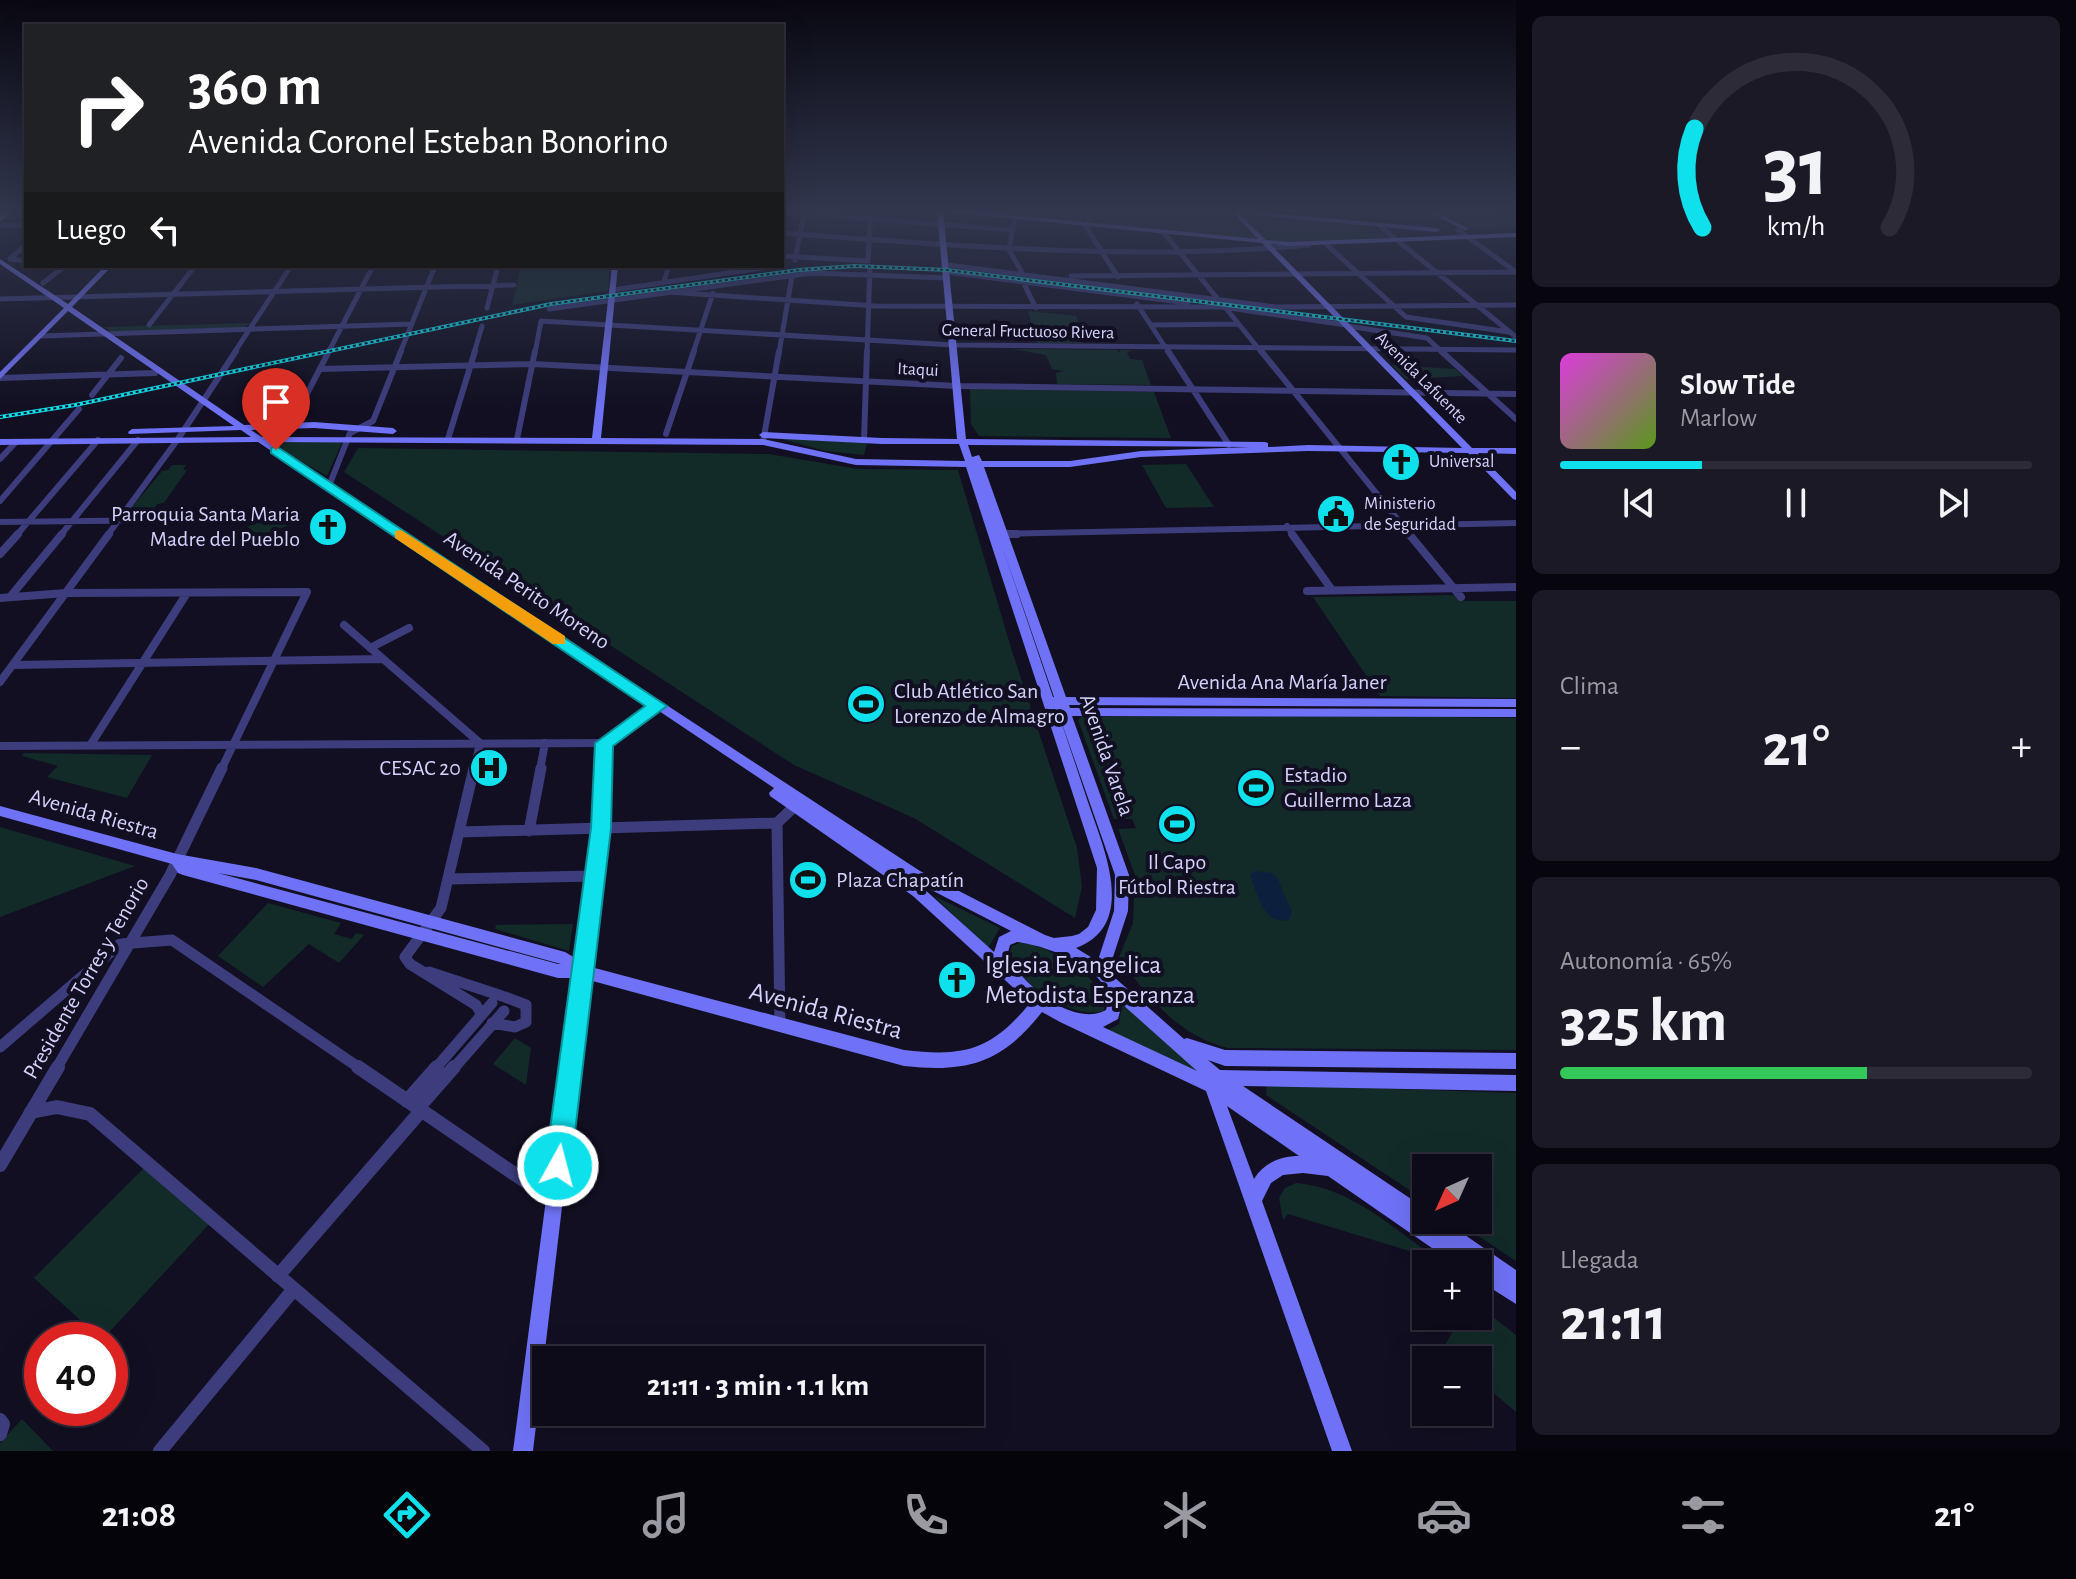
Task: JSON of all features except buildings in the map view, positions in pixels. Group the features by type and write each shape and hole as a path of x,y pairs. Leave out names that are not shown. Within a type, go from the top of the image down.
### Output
{"main road":[{"name":"Avenida Perito Moreno","path":"13,277 107,334 255,440 656,708 920,879 1048,941 1109,982"},
{"name":"Avenida Perito Moreno","path":"23,277 96,334 202,403"},
{"path":"0,377 99,277"},
{"path":"598,437 615,277"},
{"name":"Avenida Varela","path":"947,277 960,416 966,442 997,534 1013,601 1104,868 1106,895 1095,930 1088,938 1048,941"},
{"name":"Avenida Lafuente","path":"1299,277 1516,497"},
{"path":"0,434 138,440 291,425 450,435"},
{"path":"255,440 285,431 332,428"},
{"path":"598,437 666,434 764,439 846,460 888,463 1047,464 1141,454 1338,446"},
{"path":"0,442 58,437 181,436 255,440 518,435 1338,446 1467,447 1516,444"},
{"name":"Avenida Perito Moreno","path":"255,440 329,486 656,708 918,892 1040,1003 1065,1017"},
{"path":"882,441 871,446 869,453 888,463"},
{"path":"1037,443 1049,445 1060,453 1059,459 1047,464"},
{"path":"1467,447 1516,451"},
{"name":"Avenida Varela","path":"997,534 1027,601 1122,875 1121,911 1106,957 1116,1004 1110,1018 1091,1022 1065,1017"},
{"path":"1013,601 1027,601"},
{"name":"Avenida Ana María Janer","path":"1049,707 1516,703"},
{"name":"Avenida Ana María Janer","path":"1293,707 1516,713"},
{"path":"523,1451 601,828 604,743 656,708"},
{"name":"Avenida Riestra","path":"0,811 177,860 183,869 304,895 558,971 582,971 872,1051 943,1061 976,1056 996,1049 1022,1028 1040,1003"},
{"path":"1012,978 1000,956 1004,941 1016,936 1048,941"},
{"path":"1109,982 1167,1033 1215,1082 1451,1250"},
{"path":"1065,1017 1250,1100 1412,1210"},
{"path":"1167,1033 1201,1052 1225,1058 1516,1061"},
{"path":"1406,1060 1417,1083"},
{"path":"1250,1100 1245,1089 1251,1081"},
{"path":"1215,1082 1516,1083"},
{"path":"1215,1082 1342,1451"},
{"path":"1254,1199 1267,1172 1280,1165 1296,1162 1334,1169"},
{"path":"1447,1234 1516,1281"},
{"path":"1492,1279 1516,1295"}],"street":[{"path":"43,283 51,277"},
{"path":"149,325 187,277"},
{"path":"0,682 181,436 284,277"},
{"path":"291,425 367,277"},
{"path":"329,486 347,439 354,429 373,421 431,277"},
{"path":"487,308 495,277"},
{"path":"664,281 665,277"},
{"path":"549,309 615,290 697,277"},
{"path":"668,292 786,277"},
{"path":"764,439 792,277"},
{"path":"864,440 863,381 869,277"},
{"path":"1007,277 1424,337 1516,419"},
{"path":"1023,278 1031,277"},
{"path":"1042,277 1276,307 1516,305"},
{"path":"1118,277 1124,287"},
{"path":"1200,277 1217,298"},
{"path":"1361,277 1402,315 1514,335"},
{"path":"1442,277 1514,335"},
{"path":"1023,278 1036,308"},
{"path":"0,299 514,285"},
{"path":"666,434 715,285"},
{"path":"615,290 789,303 950,309 1225,307"},
{"path":"23,299 33,291"},
{"path":"1129,295 1229,445"},
{"path":"1225,307 1461,597"},
{"name":"General Fructuoso Rivera","path":"533,364 541,321 781,338 953,345 1516,350"},
{"path":"41,336 412,324"},
{"path":"1151,325 1238,324"},
{"path":"450,435 482,326"},
{"path":"92,395 121,358"},
{"path":"518,435 533,364"},
{"name":"Itaqui","path":"320,369 533,364 957,386 1516,394"},
{"path":"0,377 155,373"},
{"path":"0,501 79,409"},
{"path":"0,554 98,440"},
{"path":"5,597 72,522 138,440"},
{"path":"0,459 16,442"},
{"path":"0,522 174,520"},
{"path":"997,534 1516,523"},
{"path":"1287,526 1332,590"},
{"path":"1307,591 1516,587"},
{"name":"Presidente Torres y Tenorio","path":"0,1165 177,860 307,592 187,593"},
{"path":"5,597 66,593 187,593"},
{"path":"91,744 187,593"},
{"path":"344,625 480,743"},
{"path":"370,648 409,628"},
{"path":"13,665 383,659"},
{"path":"0,746 234,742 604,743"},
{"path":"415,967 499,999 526,1005 526,1022 515,1027 487,1019 476,1005 415,967 405,957 441,908 480,743"},
{"path":"529,831 545,743"},
{"path":"461,832 777,823 795,806"},
{"path":"777,823 780,1025"},
{"path":"448,879 594,876"},
{"path":"0,1047 94,962 120,944 163,939 184,945 554,1201"},
{"path":"487,1019 504,1011 493,1011 499,999"},
{"path":"278,1276 487,1019 499,999"},
{"path":"31,1112 68,1108 90,1114 483,1451"},
{"path":"160,1451 294,1289"},
{"path":"0,1420 3,1424 0,1434"}],"green space":[{"path":"519,277 609,277 608,291 512,305"},
{"path":"1028,311 1076,316 1080,327 1070,327 1079,332 1083,343 1037,343"},
{"path":"251,323 245,327 112,332 104,327"},
{"path":"1013,349 1117,350 1119,353 1121,350 1133,350 1127,352 1130,359 1142,360 1151,385 1057,384 1056,373 1065,371 1052,369 1046,355"},
{"path":"1392,365 1455,369 1463,376 1406,379"},
{"path":"970,389 1154,392 1171,438 979,436 971,424"},
{"path":"778,438 867,444 864,455 826,451"},
{"path":"285,442 342,443 327,476 278,448"},
{"name":"Club Atlético San Lorenzo de Almagro","path":"358,448 769,454 858,469 958,470 1012,651 1077,848 1082,887 1075,918 914,818 794,765 344,472"},
{"path":"1186,464 1214,507 1166,508 1142,465"},
{"path":"172,465 186,465 183,470 187,470 164,503 157,504 146,519 122,519 162,471"},
{"path":"283,510 298,520 262,538 247,527"},
{"path":"1456,595 1464,601 1516,601 1516,698 1380,696 1313,597"},
{"path":"1298,715 1516,718 1516,1050 1228,1048 1210,1042 1179,1024 1153,1000 1119,957 1133,923 1135,875 1118,829 1136,828 1132,819 1114,819 1078,720 1081,717"},
{"path":"24,753 152,755 127,798 47,777 58,766 22,756"},
{"path":"0,827 135,866 0,917"},
{"path":"934,896 1000,928 988,948"},
{"path":"268,903 341,923 334,934 352,939 356,933 364,935 339,963 309,944 263,987 218,956"},
{"path":"573,924 569,951 495,929 496,925"},
{"path":"1023,942 1058,955 1078,968 1104,995 1104,1011 1077,1010 1035,988 1024,978 1009,955 1012,946"},
{"path":"1123,1001 1202,1074 1105,1032 1119,1024"},
{"path":"515,1038 531,1048 526,1085 493,1064"},
{"path":"1267,1085 1516,1093 1516,1261 1475,1234 1492,1234 1492,1154 1412,1154 1412,1192 1266,1095"},
{"path":"148,1164 213,1220 119,1322 82,1322 34,1278"},
{"path":"1296,1183 1335,1192 1372,1212 1425,1250 1412,1252 1288,1214 1283,1220 1279,1198 1285,1188"},
{"path":"1492,1316 1516,1335 1516,1412 1492,1392 1492,1346 1445,1346 1453,1330 1492,1330"},
{"path":"22,1419 24,1426 29,1426 53,1451 0,1451 0,1443"}],"water":[{"path":"1255,871 1272,873 1277,877 1292,912 1289,920 1280,921 1267,913 1250,875"}],"railway":[{"path":"0,417 75,405 551,304 750,277"},
{"path":"1001,277 1516,341"}],"slow traffic":[{"path":"401,535 559,640"}],"place":[{"name":"Universal","path":"1401,462"},
{"name":"Ministerio de Seguridad","path":"1336,514"},
{"name":"Parroquia Santa Maria Madre del Pueblo","path":"328,527"},
{"name":"Club Atlético San Lorenzo de Almagro","path":"866,704"},
{"name":"CESAC 20","path":"489,768"},
{"name":"Estadio Guillermo Laza","path":"1256,788"},
{"name":"Il Capo Fútbol Riestra","path":"1177,824"},
{"name":"Plaza Chapatín","path":"808,880"},
{"name":"Iglesia Evangelica Metodista Esperanza","path":"957,980"}],"route":[{"path":"276,450 658,706 604,743 601,828 558,1166"}]}
